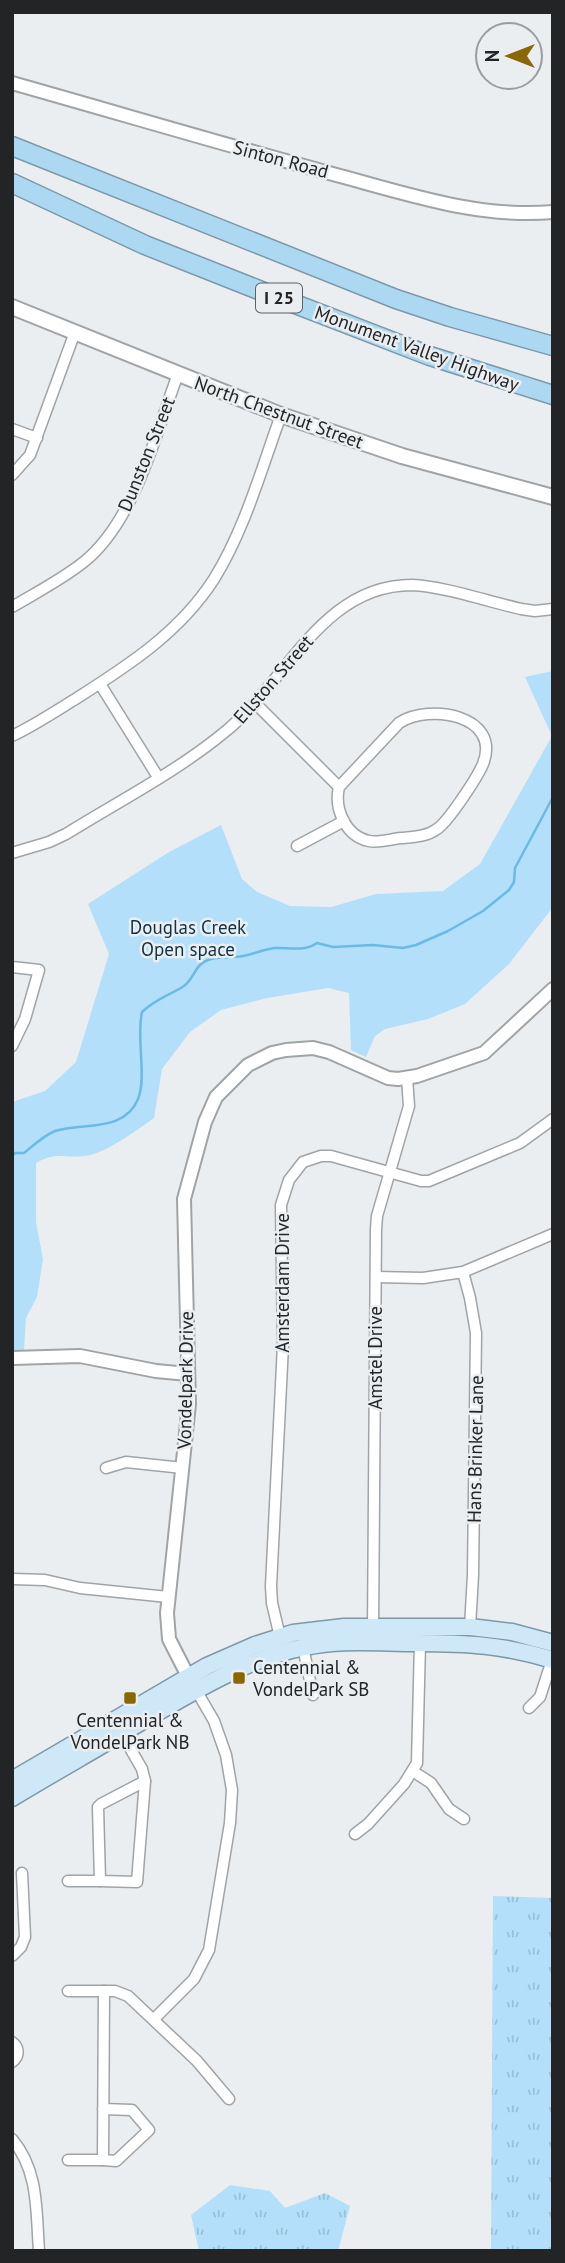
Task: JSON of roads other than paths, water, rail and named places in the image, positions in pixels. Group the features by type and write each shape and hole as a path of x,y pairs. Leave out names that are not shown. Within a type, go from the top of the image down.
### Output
{"highway":[{"name":"Monument Valley Highway","path":"12,146 396,299 553,346"},
{"name":"Monument Valley Highway","path":"12,183 145,245 343,323 476,372 553,395"}],"main road":[{"name":"North Chestnut Street","path":"12,306 281,415 402,456 553,497"},
{"path":"13,1777 192,1683 303,1647 373,1634 470,1627 512,1632 553,1643"},
{"path":"12,1798 121,1734 227,1657 280,1637 315,1630 373,1634 420,1643 482,1644 552,1660"}],"street":[{"name":"Sinton Road","path":"12,83 394,191 482,210 513,214 553,212"},
{"path":"12,475 30,455 75,332"},
{"name":"Dunston Street","path":"12,607 86,560 114,528 134,491 178,374"},
{"path":"12,736 100,684 152,648 193,607 214,579 240,526 281,415"},
{"path":"12,429 37,438"},
{"name":"Ellston Street","path":"12,853 66,834 193,756 256,704 320,625 348,604 380,590 421,586 521,609 553,609"},
{"path":"100,684 158,777"},
{"path":"256,704 339,786"},
{"path":"431,713 466,719 482,735 485,745 482,766 445,822 435,830 424,835 375,841 359,837 344,821 337,803 339,786 408,716 431,713"},
{"path":"297,846 344,821"},
{"path":"12,967 39,970 25,1019 12,1046"},
{"name":"Vondelpark Drive","path":"154,2018 188,1986 205,1961 212,1940 230,1823 232,1790 226,1755 214,1721 173,1649 167,1630 168,1597 189,1405 184,1199 205,1122 216,1097 248,1065 271,1053 313,1048 329,1052 388,1078 407,1078 484,1053 553,989"},
{"name":"Amstel Drive","path":"373,1634 377,1216 409,1106 407,1078"},
{"name":"Amsterdam Drive","path":"280,1637 271,1586 283,1345 281,1205 289,1180 303,1162 331,1156 421,1181 437,1179 520,1143 553,1119"},
{"path":"376,1277 423,1278 463,1272 553,1234"},
{"name":"Hans Brinker Lane","path":"463,1272 476,1333 470,1627"},
{"path":"12,1358 80,1356 156,1371 188,1374"},
{"path":"106,1468 126,1462 183,1468"},
{"path":"12,1579 45,1580 80,1588 168,1597"},
{"path":"355,1834 368,1825 414,1772 418,1755 420,1643"},
{"path":"303,1647 313,1695"},
{"path":"529,1708 540,1697 552,1660"},
{"path":"68,1881 137,1882 145,1781 142,1769 121,1734"},
{"path":"414,1772 431,1783 449,1810 464,1819"},
{"path":"100,1881 98,1807 145,1781"},
{"path":"12,1956 21,1947 25,1937 22,1873"},
{"path":"68,1991 104,1991 128,1996 154,2018 229,2099"},
{"path":"103,2160 104,1991"},
{"path":"12,2042 18,2052 12,2062"},
{"path":"68,2160 117,2161 149,2130 132,2110 103,2109"},
{"path":"12,2139 32,2176 39,2251"}],"waterway":[{"path":"12,1156 15,1153 24,1153 55,1131 113,1122 132,1110 141,1090 142,1012 157,1000 184,986 205,962 215,958 243,956 274,948 307,947 317,943 333,947 373,945 403,948 448,931 483,911 509,890 514,882 515,868 553,797"}],"place":[{"name":"Centennial & VondelPark SB","path":"239,1678"},
{"name":"Centennial & VondelPark NB","path":"130,1698"}],"park label":[{"name":"Douglas Creek Open space","path":"188,938"}]}
